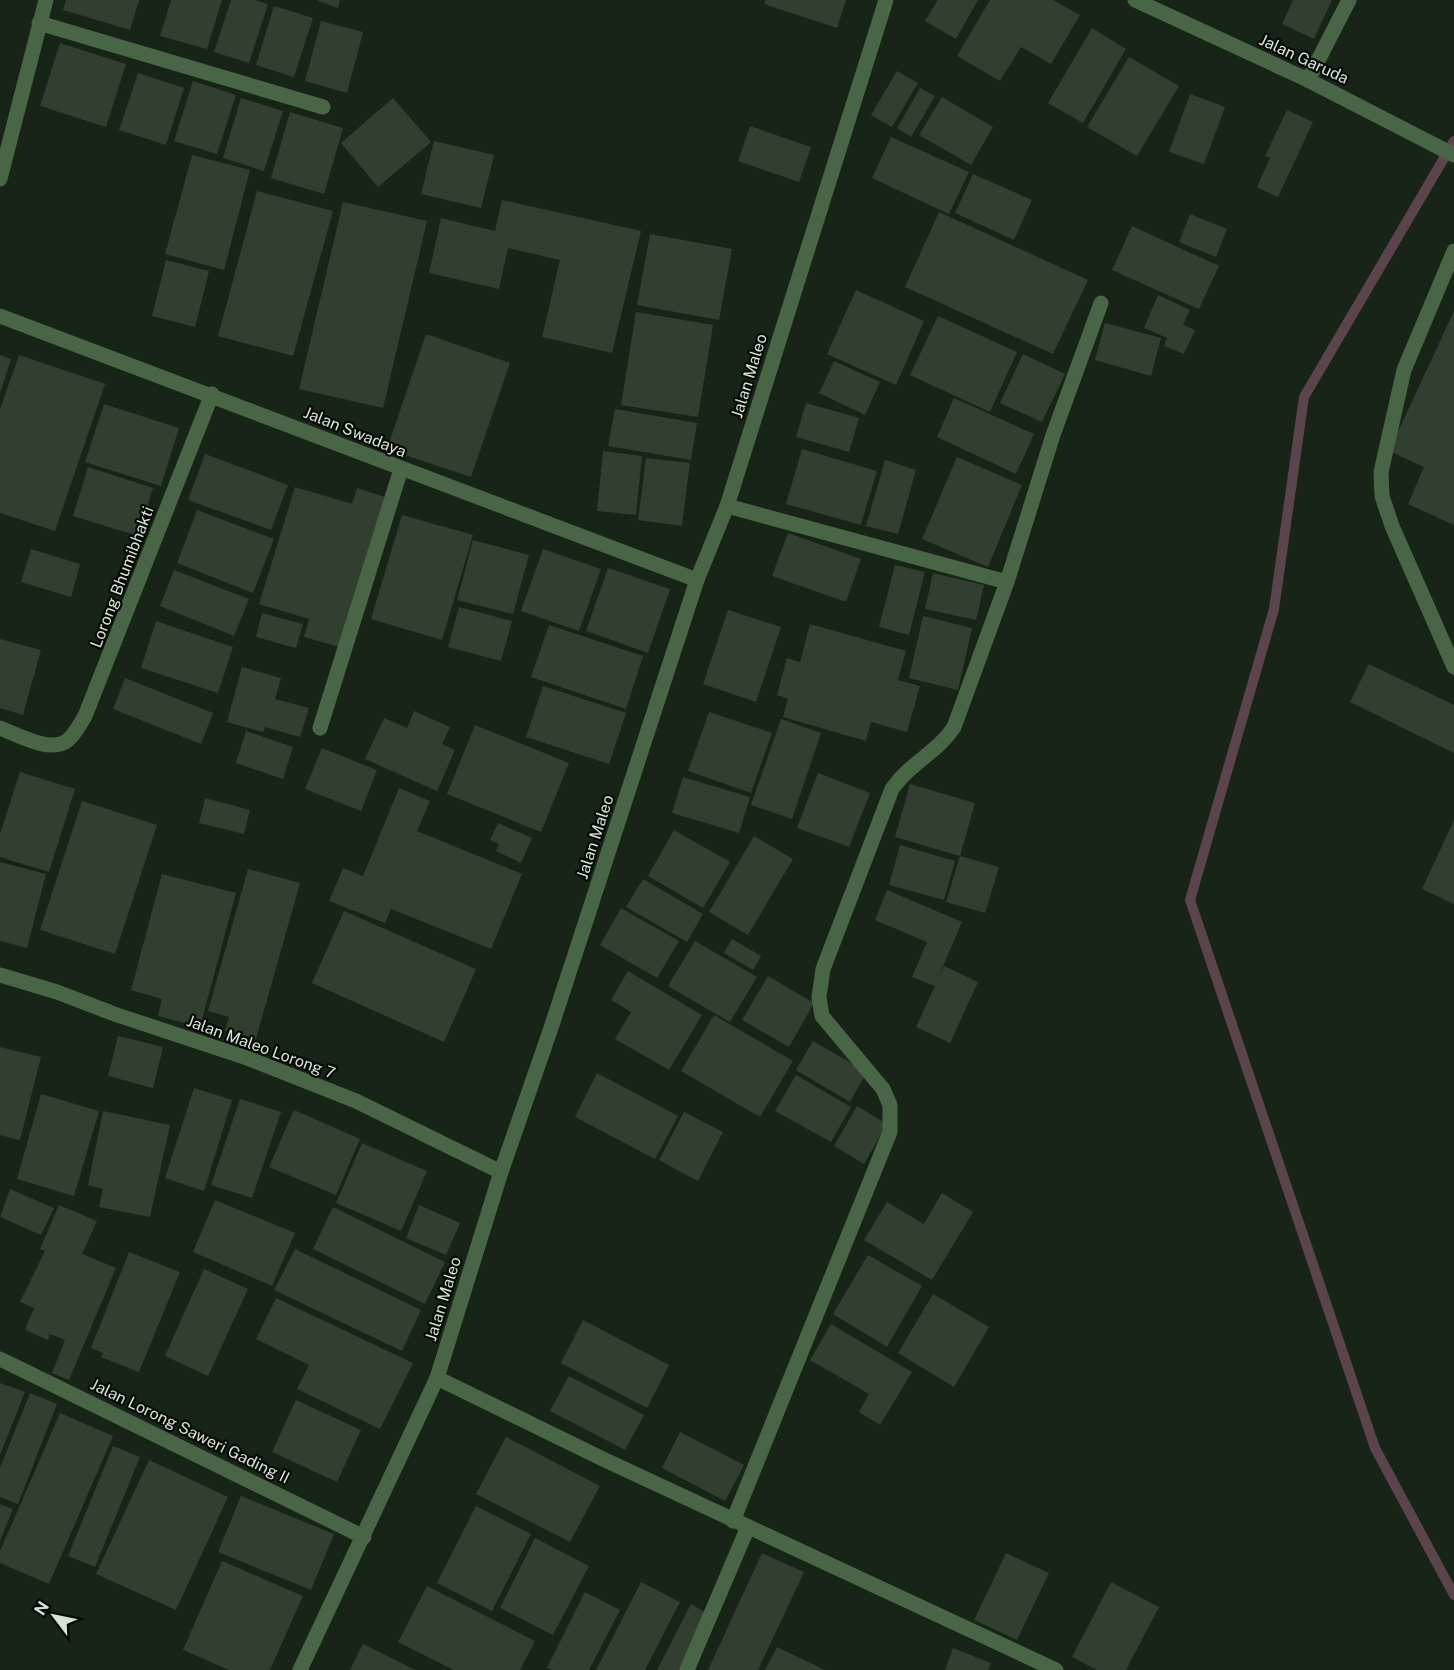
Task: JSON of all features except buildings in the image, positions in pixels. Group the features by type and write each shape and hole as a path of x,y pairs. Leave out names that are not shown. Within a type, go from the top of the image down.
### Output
{"street":[{"path":"0,179 46,0"},
{"name":"Jalan Maleo","path":"300,1670 437,1378 501,1172 551,1028 697,580 728,506 886,0"},
{"name":"Jalan Garuda","path":"1135,0 1308,80 1454,155"},
{"path":"1308,80 1349,0"},
{"path":"39,23 323,107"},
{"path":"1454,251 1404,370 1381,472 1382,496 1392,526 1454,667"},
{"path":"733,1521 890,1132 890,1105 883,1089 822,1016 819,997 823,969 892,789 913,764 941,744 954,727 1008,582 1053,435 1101,303"},
{"name":"Jalan Swadaya","path":"0,316 212,394 401,469 697,580"},
{"name":"Lorong Bhumibhakti","path":"0,728 39,743 60,745 69,739 85,717 212,394"},
{"path":"320,728 401,469"},
{"path":"728,506 1008,582"},
{"name":"Jalan Maleo Lorong 7","path":"0,975 57,992 117,1015 247,1058 356,1101 501,1172"},
{"name":"Jalan Lorong Saweri Gading II","path":"0,1359 364,1537"},
{"path":"437,1378 733,1521 1056,1670"},
{"path":"687,1670 748,1527"}],"waterway":[{"path":"1454,141 1304,397 1274,609 1190,900 1375,1448 1454,1595"}]}
